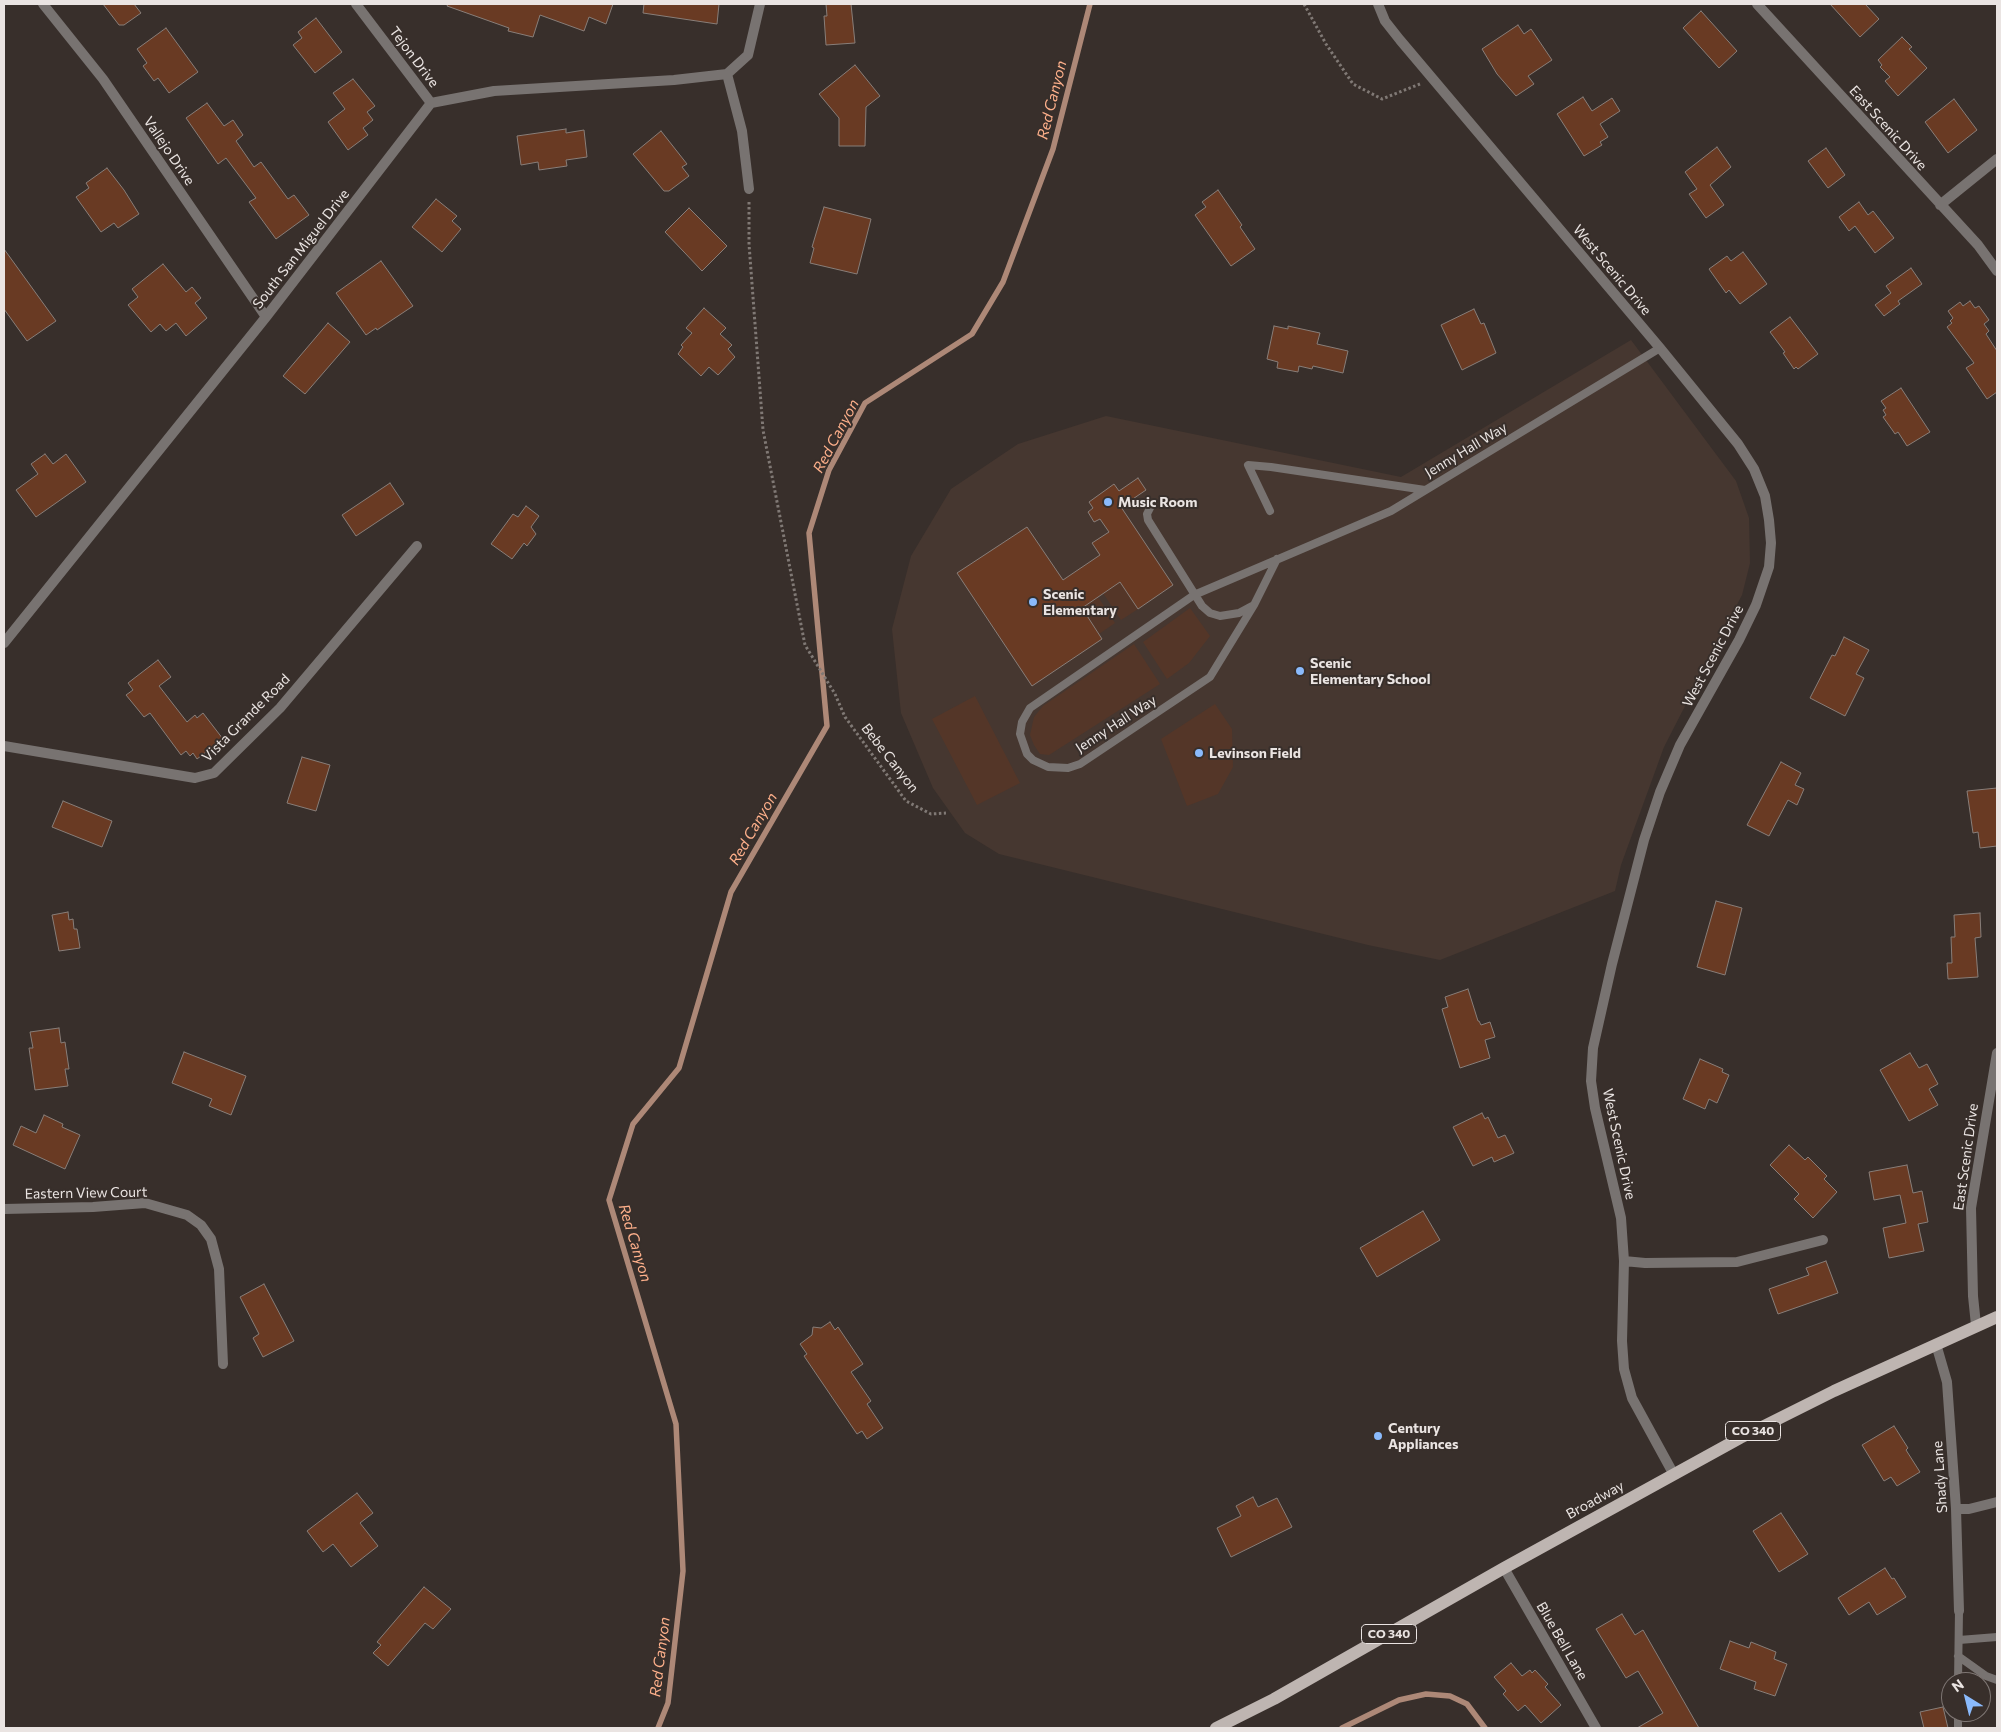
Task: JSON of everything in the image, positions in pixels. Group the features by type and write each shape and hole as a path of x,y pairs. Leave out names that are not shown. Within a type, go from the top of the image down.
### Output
{"main road":[{"name":"Broadway","path":"1216,1728 1274,1699 1504,1568 1740,1438 1825,1395 1997,1317"}],"street":[{"name":"Vallejo Drive","path":"43,4 103,79 266,317"},
{"name":"Tejon Drive","path":"356,4 431,103"},
{"path":"431,103 494,91 674,80 727,74 748,55 760,4"},
{"name":"West Scenic Drive","path":"1378,4 1385,22 1660,348 1738,444 1754,469 1765,496 1771,543 1768,567 1756,605 1739,640 1680,745 1660,792 1642,850 1612,964 1593,1048 1591,1081 1595,1108 1621,1218 1624,1261 1622,1341 1624,1369 1632,1398 1673,1474"},
{"name":"East Scenic Drive","path":"1756,4 1978,245 1997,271"},
{"path":"727,74 742,131 749,189"},
{"name":"South San Miguel Drive","path":"4,643 266,317 431,103"},
{"path":"1940,205 1997,159"},
{"name":"Vista Grande Road","path":"4,746 195,778 214,773 280,708 417,546"},
{"name":"East Scenic Drive","path":"1976,1325 1973,1296 1971,1208 1997,1053"},
{"name":"Eastern View Court","path":"4,1209 93,1207 145,1203 187,1215 201,1225 211,1238 219,1269 222,1364"},
{"path":"1624,1261 1644,1263 1737,1262 1823,1240"},
{"name":"Shady Lane","path":"1936,1344 1947,1382 1956,1509 1959,1611"},
{"path":"1956,1509 1969,1509 1997,1502"},
{"name":"Blue Bell Lane","path":"1504,1568 1596,1728"}],"lane":[{"name":"Jenny Hall Way","path":"1277,560 1254,605 1210,677 1080,764 1068,768 1056,768 1041,765 1033,760 1022,745 1020,734 1022,722 1030,708 1194,595 1391,511 1660,348"},
{"path":"1270,511 1248,465 1425,490"},
{"path":"1150,508 1147,514 1148,520 1194,595 1210,613 1220,616 1239,613 1254,605"},
{"path":"1958,1672 1959,1611"},
{"path":"1958,1640 1997,1636"},
{"path":"1958,1656 1986,1676 1997,1680"}],"path":[{"path":"1304,4 1326,44 1353,84 1382,98 1432,78"},
{"name":"Bebe Canyon","path":"749,189 749,244 763,430 805,645 835,694 845,717 906,801 931,814 946,813"}],"shaded area":[{"name":"Scenic Elementary School","path":"1631,340 1736,481 1749,518 1750,563 1742,595 1664,747 1621,865 1615,891 1440,960 1368,945 999,854 965,833 933,788 901,713 892,629 911,556 951,489 1018,444 1106,416 1401,477"},
{"path":"1120,582 1138,609 1121,620 1103,593"},
{"path":"1098,597 1115,623 1099,634 1082,608"},
{"path":"1190,608 1210,636 1189,663 1167,679 1143,642"},
{"path":"1134,644 1160,684 1049,755 1040,754 1030,735 1034,717 1043,706"},
{"path":"975,696 1020,783 977,805 932,719"},
{"name":"Levinson Field","path":"1215,704 1232,729 1233,767 1218,794 1187,806 1161,739"}],"building":[{"path":"103,4 134,4 141,13 124,25 119,25"},
{"path":"448,4 613,4 606,24 589,17 584,31 540,15 533,37 508,31 509,28 447,6"},
{"path":"644,4 719,4 717,24 643,13"},
{"path":"826,4 851,4 855,43 826,45 824,16 827,16"},
{"path":"1830,4 1865,4 1879,19 1860,37"},
{"path":"1701,11 1737,51 1719,68 1683,28"},
{"path":"316,18 342,52 315,73 293,45 302,38 298,32"},
{"path":"1518,25 1524,34 1531,29 1552,60 1528,76 1534,84 1516,96 1497,74 1482,49"},
{"path":"166,28 198,72 169,93 158,78 154,81 143,66 147,63 137,49"},
{"path":"1902,37 1912,47 1909,49 1927,68 1898,96 1885,81 1890,77 1880,67 1882,65 1878,60"},
{"path":"855,65 880,96 866,107 865,146 839,146 839,118 819,94"},
{"path":"353,79 375,106 367,112 373,120 363,128 368,135 348,150 328,122 345,109 333,93"},
{"path":"1583,97 1592,111 1612,98 1620,111 1600,124 1608,137 1600,142 1602,145 1584,156 1557,114"},
{"path":"1954,99 1977,130 1948,153 1925,122"},
{"path":"207,103 224,126 233,120 243,135 236,141 254,167 261,162 288,199 294,195 309,215 276,239 249,202 256,198 226,158 218,164 186,118"},
{"path":"566,129 566,133 584,130 587,157 566,160 567,166 539,170 538,162 521,165 517,136"},
{"path":"661,131 687,164 682,167 689,176 669,191 664,191 633,154"},
{"path":"1717,147 1731,167 1710,185 1724,205 1706,218 1689,194 1697,189 1685,172"},
{"path":"1826,148 1845,175 1828,188 1808,161"},
{"path":"107,168 139,214 118,228 114,223 101,232 76,197 89,188 86,183"},
{"path":"1218,190 1242,225 1240,227 1255,249 1231,266 1195,215 1206,207 1202,202"},
{"path":"436,199 457,216 452,221 461,229 442,252 412,227"},
{"path":"1859,202 1868,215 1873,211 1894,238 1875,253 1855,226 1849,231 1839,217"},
{"path":"824,207 871,219 857,274 810,263 814,248 812,247"},
{"path":"689,208 727,246 702,271 665,232"},
{"path":"4,249 56,321 27,341 4,309"},
{"path":"1743,252 1767,284 1740,304 1729,290 1726,293 1709,269 1727,256 1731,261"},
{"path":"381,261 413,306 377,330 376,328 366,335 336,293"},
{"path":"163,264 186,292 192,287 201,298 195,303 207,318 186,336 176,323 166,331 160,324 151,332 128,305 138,297 132,289"},
{"path":"1911,268 1922,284 1898,301 1900,304 1884,316 1875,305 1891,293 1886,286"},
{"path":"1970,301 1975,308 1979,306 1989,320 1984,324 1989,331 1986,334 1997,351 1997,392 1987,399 1966,368 1974,363 1947,327 1952,323 1950,321 1953,318 1948,311 1960,302 1963,306"},
{"path":"704,308 726,328 720,334 732,345 728,349 735,357 718,375 709,367 701,376 678,354 683,347 681,345 692,333 686,328"},
{"path":"1474,309 1481,324 1484,323 1496,353 1462,370 1441,325"},
{"path":"1790,317 1818,354 1798,369 1796,367 1794,369 1783,353 1785,352 1770,332"},
{"path":"328,323 350,342 305,394 283,376"},
{"path":"1274,326 1288,329 1288,326 1320,333 1317,344 1348,351 1343,373 1313,366 1312,369 1299,366 1298,372 1277,368 1278,362 1267,359"},
{"path":"1901,388 1930,432 1907,446 1898,432 1895,434 1883,417 1886,415 1883,410 1886,408 1881,401"},
{"path":"45,454 53,464 66,454 86,482 36,517 16,490 38,474 31,464"},
{"name":"Scenic Elementary","path":"1138,478 1146,490 1121,507 1173,585 1138,609 1120,582 1082,608 1102,639 1032,686 957,573 1027,527 1063,580 1100,555 1092,543 1109,532 1100,519 1094,522 1088,512 1093,508 1089,502 1114,484 1119,491"},
{"path":"390,483 404,504 356,536 342,515"},
{"path":"526,506 539,516 531,527 536,534 527,546 524,543 512,559 491,544 513,514 518,517"},
{"path":"1844,637 1869,650 1856,674 1864,678 1845,716 1810,698 1832,655 1835,656"},
{"path":"158,660 171,677 159,686 187,722 195,715 197,718 203,713 223,739 197,759 193,753 190,756 186,751 181,755 150,713 144,717 126,695 133,690 128,683"},
{"path":"302,757 330,765 316,811 287,803"},
{"path":"1781,762 1801,773 1795,785 1804,789 1797,805 1788,800 1769,836 1747,825"},
{"path":"1997,788 1997,846 1980,848 1978,832 1973,833 1967,791"},
{"path":"63,801 112,821 102,847 52,827"},
{"path":"1716,901 1742,908 1725,975 1697,967"},
{"path":"68,912 69,920 73,919 74,929 77,929 80,948 59,951 52,915"},
{"path":"1980,913 1981,937 1975,938 1978,977 1948,979 1947,963 1952,963 1951,937 1955,937 1954,915"},
{"path":"1468,989 1478,1021 1481,1025 1490,1022 1495,1037 1485,1040 1490,1058 1460,1068 1442,1009 1448,1007 1445,997"},
{"path":"59,1028 61,1043 65,1042 69,1069 65,1069 68,1086 35,1090 29,1048 33,1048 30,1032"},
{"path":"184,1052 246,1076 231,1115 209,1106 212,1099 172,1083"},
{"path":"1910,1053 1919,1068 1927,1064 1938,1084 1929,1089 1938,1105 1909,1121 1880,1070"},
{"path":"1700,1059 1723,1069 1722,1072 1729,1075 1717,1103 1709,1099 1705,1109 1683,1099"},
{"path":"1482,1113 1485,1119 1488,1117 1498,1138 1505,1135 1514,1153 1494,1162 1492,1157 1473,1166 1453,1127"},
{"path":"44,1115 63,1124 62,1127 80,1135 65,1169 13,1145 21,1126 36,1133"},
{"path":"1789,1145 1805,1160 1808,1157 1827,1176 1824,1179 1837,1192 1813,1218 1794,1199 1799,1194 1770,1165"},
{"path":"1907,1165 1913,1193 1922,1191 1928,1222 1918,1224 1924,1251 1889,1258 1883,1228 1906,1223 1900,1195 1874,1200 1869,1172"},
{"path":"1423,1211 1440,1240 1377,1277 1360,1248"},
{"path":"1826,1261 1838,1293 1778,1314 1769,1289 1809,1275 1806,1268"},
{"path":"264,1284 294,1341 263,1357 253,1338 259,1334 240,1297"},
{"path":"830,1322 835,1330 838,1327 863,1364 851,1372 871,1401 867,1404 883,1428 867,1439 862,1431 857,1434 804,1356 807,1354 800,1344 812,1335 813,1327 821,1328"},
{"path":"1894,1426 1920,1472 1897,1486 1891,1477 1884,1481 1862,1445"},
{"path":"357,1493 373,1513 360,1523 378,1546 351,1567 333,1544 323,1552 307,1531"},
{"path":"1253,1497 1258,1507 1277,1498 1292,1527 1231,1557 1217,1528 1241,1516 1236,1506"},
{"path":"1781,1513 1808,1554 1779,1572 1753,1531"},
{"path":"1885,1568 1906,1597 1877,1615 1869,1602 1849,1615 1838,1598"},
{"path":"424,1587 451,1609 433,1629 425,1623 388,1666 373,1653 381,1645 377,1642"},
{"path":"1622,1614 1635,1635 1643,1630 1699,1728 1637,1728 1663,1713 1638,1671 1626,1678 1596,1629"},
{"path":"1730,1641 1749,1648 1751,1642 1776,1652 1774,1659 1787,1664 1775,1696 1754,1689 1756,1682 1720,1669"},
{"path":"1511,1663 1522,1676 1530,1670 1532,1673 1535,1670 1548,1684 1545,1687 1561,1705 1541,1723 1525,1705 1518,1711 1503,1694 1506,1691 1494,1677"},
{"path":"1941,1707 1941,1722 1947,1722 1948,1728 1924,1728 1920,1712"}],"waterway":[{"name":"Red Canyon","path":"658,1728 668,1703 683,1571 676,1424 609,1200 633,1124 679,1068 731,892 827,726 809,533 829,470 865,403 972,334 1003,282 1053,149 1090,4"},
{"path":"1342,1728 1399,1700 1426,1694 1450,1696 1467,1704 1485,1728"}],"place":[{"name":"Music Room","path":"1108,502"},
{"name":"Scenic Elementary","path":"1033,602"},
{"name":"Scenic Elementary School","path":"1300,671"},
{"name":"Levinson Field","path":"1199,753"},
{"name":"Century Appliances","path":"1378,1436"}]}
